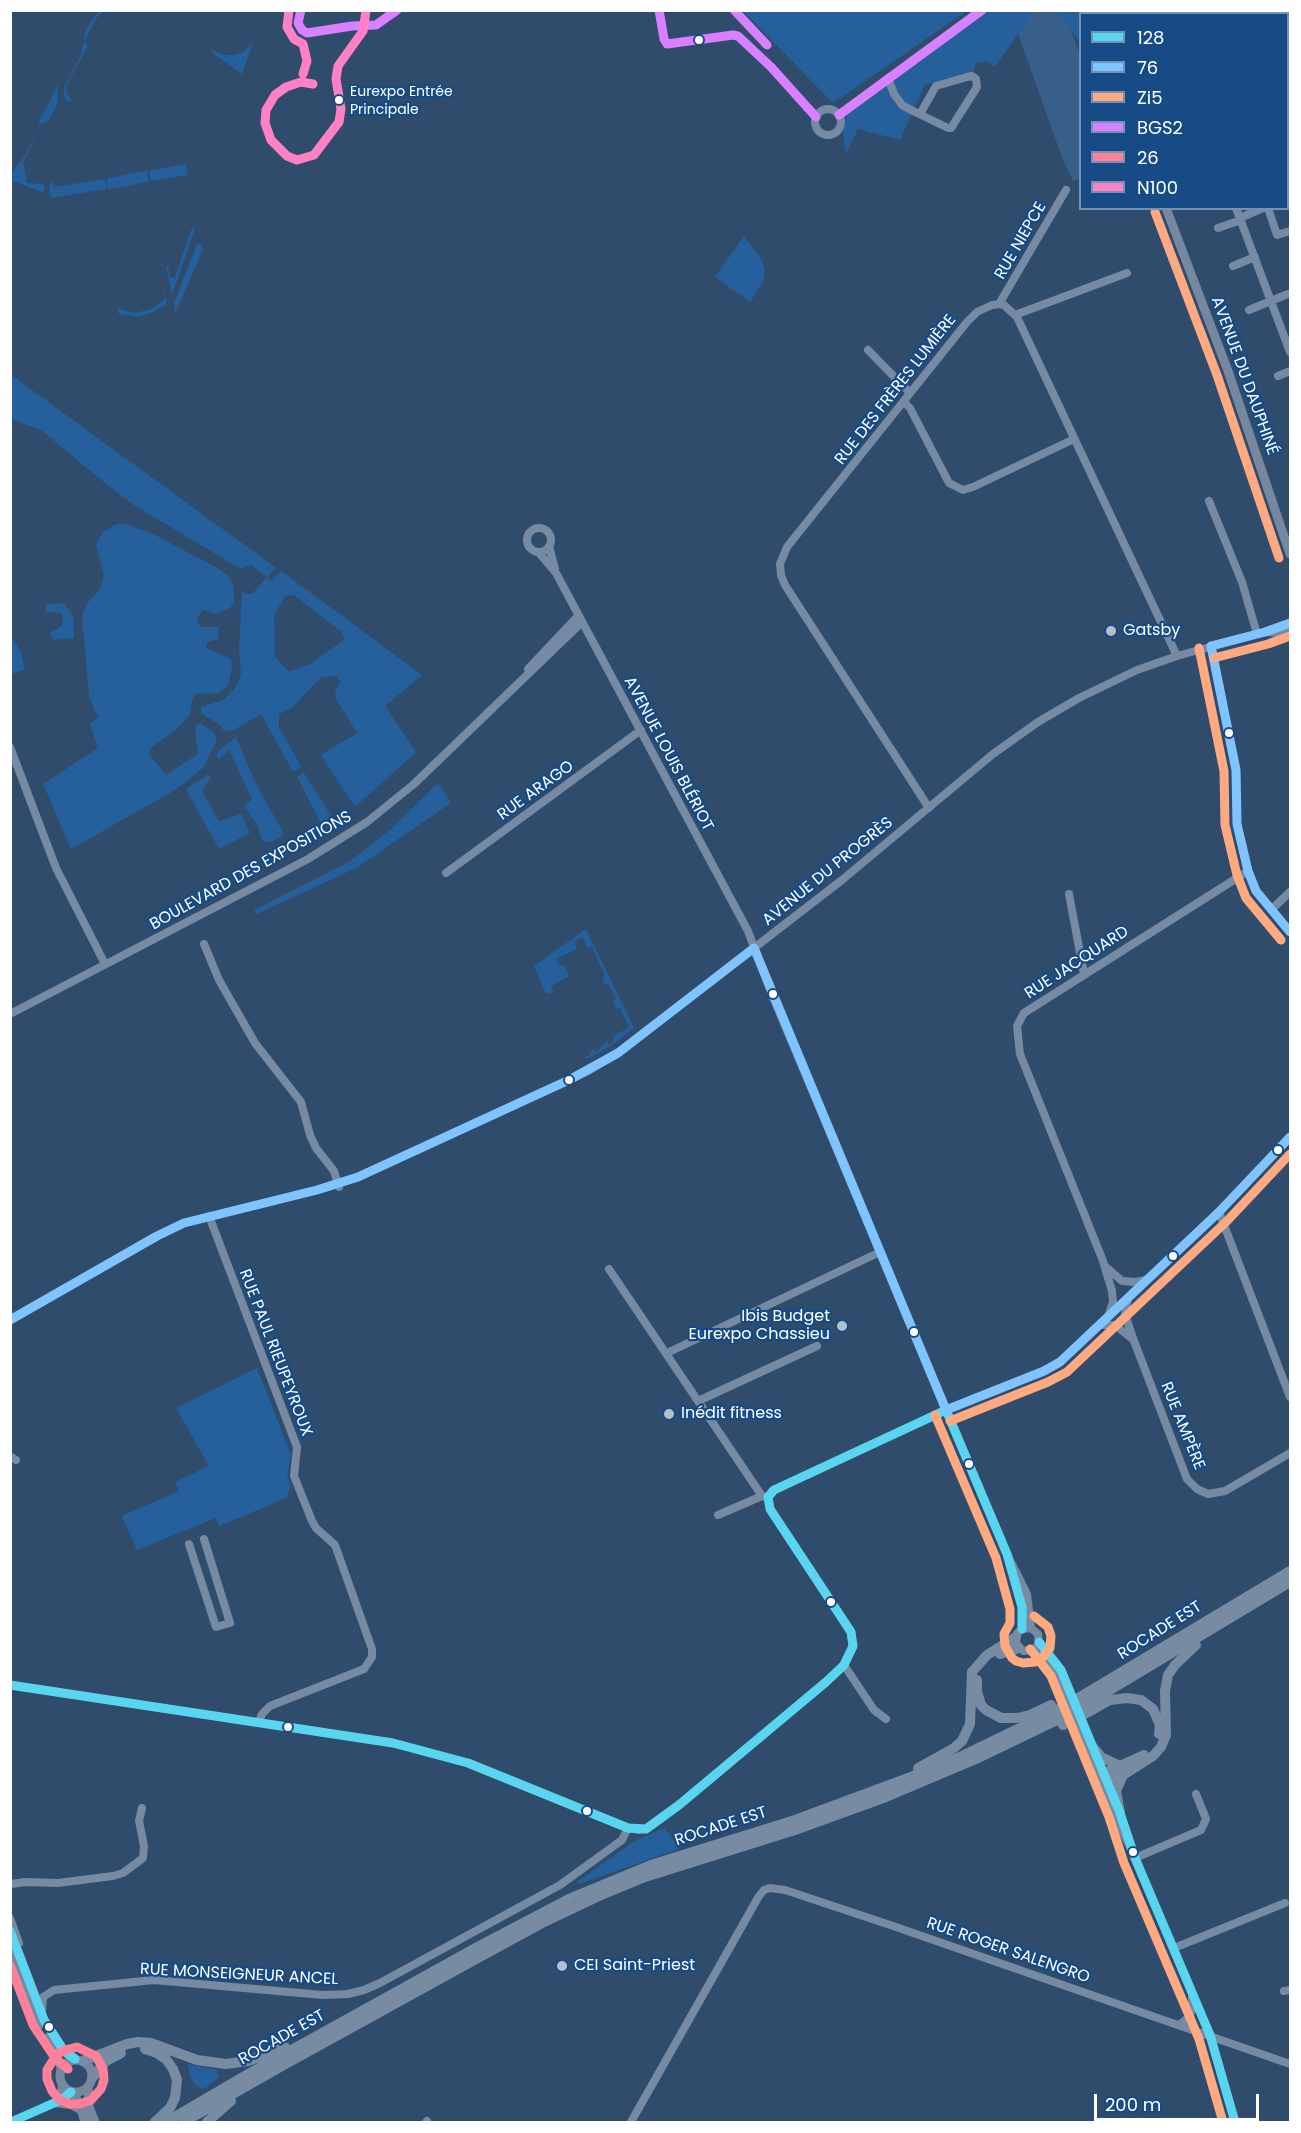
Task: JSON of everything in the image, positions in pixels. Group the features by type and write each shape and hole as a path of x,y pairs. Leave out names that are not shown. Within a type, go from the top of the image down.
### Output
{"highway":[{"name":"ROCADE EST","path":"1087,1699 1186,1628 1196,1627 1290,1571"},
{"name":"ROCADE EST","path":"184,2122 542,1923 645,1877 795,1830 886,1797 976,1759 1087,1699 1290,1582"},
{"path":"1100,1777 1153,1756 1161,1747 1166,1735 1165,1691 1168,1675 1175,1665 1207,1637 1215,1626"},
{"path":"1022,1636 982,1667 977,1682 981,1705 994,1715 1009,1719 1030,1714 1055,1716 1087,1699 1141,1700 1153,1709 1160,1725 1159,1739 1149,1752 1121,1770 1116,1791 1120,1813"},
{"path":"847,1802 853,1794 920,1766 954,1748 962,1741 970,1724 972,1672 987,1655 1022,1636"},
{"name":"ROCADE EST","path":"166,2122 332,2027 533,1917 591,1889 651,1865 847,1802 1055,1716"},
{"path":"1092,1746 1101,1757 1121,1770"},
{"path":"79,2060 138,2042 151,2043 213,2064 232,2064 257,2058 332,2027"},
{"path":"90,2082 106,2061 124,2051 147,2049 166,2059 173,2069 175,2098 170,2108 155,2122"},
{"path":"207,2122 282,2066"}],"main road":[{"name":"AVENUE DU DAUPHINÉ","path":"1167,210 1228,372 1290,554"},
{"path":"10,1929 42,2023 63,2051 90,2068 89,2107 95,2122"},
{"path":"10,1940 61,2068"},
{"path":"79,2060 64,2064 59,2077 62,2085 72,2092 86,2122"},
{"path":"72,2092 84,2091 90,2082"}],"street":[{"path":"839,115 983,10"},
{"path":"888,78 897,100 902,105 920,114 951,128 977,87 976,79 972,76 936,86 920,114"},
{"name":"RUE NIEPCE","path":"999,304 1066,190"},
{"path":"1237,210 1290,352"},
{"path":"1218,228 1259,210"},
{"path":"1269,210 1278,235 1290,231"},
{"path":"1233,266 1255,257"},
{"path":"1015,315 1127,273"},
{"path":"1249,310 1288,294"},
{"path":"999,304 1004,305 1015,315 1177,656"},
{"name":"RUE DES FRÈRES LUMIÈRE","path":"929,808 784,585 781,575 782,557 971,317 984,308 999,304"},
{"path":"868,350 910,393"},
{"path":"1278,376 1290,371"},
{"path":"903,402 910,408 949,483 963,490 1074,439"},
{"path":"1209,501 1261,633"},
{"path":"540,528 550,537 549,546 539,553 532,551 526,539 531,531 540,528"},
{"name":"AVENUE LOUIS BLÉRIOT","path":"549,546 556,573"},
{"name":"AVENUE LOUIS BLÉRIOT","path":"539,553 556,573 746,928 1007,1554 1022,1607 1022,1636"},
{"name":"BOULEVARD DES EXPOSITIONS","path":"10,1014 340,841 405,792 549,656 580,619"},
{"name":"AVENUE DU PROGRÈS","path":"10,1320 158,1236 184,1224 338,1186 588,1071 625,1047 842,880 1000,748 1052,713 1106,684 1177,656 1290,623"},
{"name":"AVENUE DU PROGRÈS","path":"1261,633 1290,631"},
{"path":"1210,646 1236,770 1237,824 1248,871 1252,885 1290,932"},
{"name":"RUE ARAGO","path":"446,873 641,730"},
{"path":"10,747 56,868 105,964"},
{"name":"RUE JACQUARD","path":"1105,1319 1111,1309 1113,1295 1103,1262 1020,1054 1017,1026 1024,1013 1248,871"},
{"path":"1271,910 1290,892"},
{"path":"1069,894 1084,974"},
{"path":"204,944 219,980 255,1043 302,1102 310,1136 316,1148 334,1171 338,1186"},
{"path":"718,1515 765,1497 774,1490 946,1410 1044,1371 1060,1362 1219,1212 1290,1137"},
{"path":"1219,1212 1290,1397"},
{"name":"RUE PAUL RIEUPEYROUX","path":"209,1216 297,1446 294,1476 316,1528 335,1545 372,1649 370,1663 364,1669 270,1706 262,1714 259,1722"},
{"path":"667,1353 880,1252"},
{"name":"RUE JACQUARD","path":"1103,1262 1112,1275 1119,1280 1132,1282 1146,1280"},
{"path":"10,1685 393,1743 446,1756 628,1828 639,1830 656,1823 825,1682 843,1665 853,1646 851,1632 770,1509 765,1497 609,1269"},
{"name":"RUE AMPÈRE","path":"1130,1296 1126,1303 1125,1314 1134,1341 1187,1479 1197,1489 1208,1494 1225,1491 1290,1453"},
{"path":"1098,1326 1115,1325 1134,1341"},
{"path":"698,1401 817,1346"},
{"path":"189,1544 216,1627 230,1623 204,1539"},
{"path":"1039,1642 1032,1651 1026,1652 1022,1636 1038,1634 1039,1642 1061,1670 1092,1746 1100,1777 1120,1813 1135,1858"},
{"path":"1032,1651 1042,1656 1057,1677 1174,1948 1210,2035 1235,2122"},
{"path":"843,1665 874,1710 886,1719"},
{"path":"1135,1858 1201,1830 1206,1819 1196,1794"},
{"path":"11,1885 25,1881 58,1883 123,1873 142,1858 144,1846 138,1821 142,1808"},
{"name":"RUE MONSEIGNEUR ANCEL","path":"41,2003 43,1997 54,1990 154,1980 323,1995 348,1994 364,1990 560,1885 622,1840 628,1828"},
{"name":"RUE ROGER SALENGRO","path":"631,2122 764,1890 778,1888 1290,2064"},
{"path":"1174,1948 1285,1903"},
{"path":"10,1918 41,2003 42,2023"},
{"path":"10,1950 31,2006 42,2023"},
{"path":"1179,2025 1190,2016 1191,1990"},
{"path":"1218,2062 1223,2049 1232,2046 1242,2047"},
{"path":"54,2103 61,2094 62,2085"},
{"path":"11,2122 54,2103 72,2092"},
{"path":"54,2103 71,2105 82,2111"}],"shaded area":[{"path":"101,10 104,11 97,17 84,42 88,45 66,87 67,94 72,100 69,102 64,97 64,89 81,55 86,30"},
{"path":"1034,10 1058,11 1070,28 1079,50 1079,178 1073,181 1063,160 1018,34"},
{"path":"743,11 967,11 833,103"},
{"path":"988,11 1034,11 995,67 987,61 976,63 973,73 925,85 900,140 858,129 846,154 843,132 847,114"},
{"path":"1058,11 1091,11 1079,12 1079,42"},
{"path":"253,43 242,74 211,52 212,50 223,55 236,55 245,51"},
{"path":"59,83 58,103 48,121 38,124 27,145"},
{"path":"40,128 23,162 27,183 43,184 45,189 42,192 10,180"},
{"path":"186,164 188,175 151,181 149,171"},
{"path":"147,171 149,182 108,189 107,178"},
{"path":"105,179 107,189 51,198 49,185 53,181 54,187"},
{"path":"192,228 195,229 172,294 166,267 168,266 170,278 175,277"},
{"path":"744,236 765,269 763,282 750,302 715,277"},
{"path":"197,244 203,249 175,314 174,303"},
{"path":"164,291 167,303 154,312 138,317 118,313 117,308 134,313 152,309 165,299"},
{"path":"10,374 276,568 267,577 251,565 241,569 137,507 41,430 11,419"},
{"path":"124,523 157,536 221,570 229,577 234,587 234,602 230,608 216,614 203,610 197,618 200,627 219,627 218,639 207,642 206,648 231,659 232,668 228,685 219,693 195,694 190,715 176,730 153,746 148,753 166,775 198,754 195,732 196,726 200,723 213,732 217,740 203,768 175,790 71,849 43,784 98,748 90,724 99,716 89,696 82,628 83,612 100,589 104,576 96,545 102,533 114,525"},
{"path":"281,571 422,675 385,706 416,752 355,807 321,755 357,733 336,699 335,690 341,682 337,676 321,677 292,708 279,714 279,728 301,766 293,772 261,714 232,731 223,730 220,725 201,713 201,707 223,700 236,687 241,674 239,652 242,590 247,594 252,594 267,577 271,581","holes":["294,595 340,631 345,639 312,663 289,672 275,656 274,615 285,596"]},
{"path":"64,603 73,615 74,638 53,640 50,633 63,625 61,613 45,612 46,605"},
{"path":"10,634 21,652 25,670 11,674"},
{"path":"236,737 255,782 284,834 272,842 265,842 261,838 258,826 244,806 252,799 229,750 219,759 216,757 218,751"},
{"path":"304,773 333,819 322,825 297,777"},
{"path":"208,775 211,778 202,791 219,821 241,814 250,833 219,849 186,789"},
{"path":"438,783 451,803 356,868 257,914 254,910 349,862 391,829"},
{"path":"586,929 634,1028 615,1043 585,1059 586,1056 590,1056 589,1053 593,1049 596,1052 608,1040 608,1045 613,1043 614,1035 629,1028 620,1008 616,1009 613,1001 616,1000 609,984 605,985 602,978 605,976 592,947 588,948 582,937 575,941 577,949 556,959 558,964 565,967 569,976 551,986 553,992 549,994 545,992 534,966"},
{"path":"257,1368 291,1455 287,1475 291,1486 286,1498 219,1526 216,1518 137,1550 122,1516 179,1491 175,1482 209,1466 176,1408"},
{"path":"665,1828 679,1849 579,1884 577,1882 636,1840"},
{"path":"188,2064 217,2070 219,2077 204,2089 196,2086 190,2077"}],"transit line":[{"name":"N100","path":"289,10 287,27 294,39 303,44 307,61 303,74"},
{"name":"BGS2","path":"301,10 298,23 307,33 376,25 397,10"},
{"name":"BGS2","path":"659,10 667,44 738,36 771,67 816,117"},
{"name":"BGS2","path":"734,10 767,45"},
{"name":"BGS2","path":"839,115 982,10"},
{"name":"N100","path":"313,84 301,82 286,87 275,95 266,110 265,123 271,140 287,156 297,160 314,155 339,122 341,109 336,79 338,66 363,31 366,11"},
{"name":"Zi5","path":"1155,212 1217,375 1279,558"},
{"name":"76","path":"1211,646 1290,623"},
{"name":"Zi5","path":"1214,658 1290,636"},
{"name":"76","path":"1211,646 1236,770 1237,824 1248,871 1256,891 1290,932"},
{"name":"Zi5","path":"1199,648 1224,771 1225,825 1237,875 1246,898 1281,940"},
{"name":"76","path":"754,948 946,1410"},
{"name":"76","path":"10,1320 184,1223 317,1190 358,1177 569,1080 618,1053 754,948"},
{"name":"76","path":"946,1410 1044,1371 1060,1362 1219,1212 1290,1137"},
{"name":"Zi5","path":"950,1421 1048,1382 1067,1372 1227,1221 1290,1154"},
{"name":"128","path":"946,1410 1007,1554 1022,1607 1022,1629"},
{"name":"128","path":"768,1497 774,1490 946,1410"},
{"name":"Zi5","path":"935,1415 996,1558 1010,1609 1010,1623 1004,1634 1005,1646 1016,1661 1035,1662 1043,1657 1050,1648 1051,1636 1048,1627 1034,1616"},
{"name":"128","path":"10,1685 393,1743 468,1763 628,1828 646,1829 679,1805 826,1682 844,1665 853,1646 851,1632 770,1509 768,1497"},
{"name":"128","path":"1039,1642 1061,1670 1120,1813 1135,1858 1210,2035 1235,2122"},
{"name":"Zi5","path":"1030,1649 1051,1676 1109,1817 1124,1863 1199,2039 1223,2122"},
{"name":"128","path":"10,1931 44,2020 64,2051 75,2059"},
{"name":"26","path":"10,1965 33,2025 55,2058 68,2069"},
{"name":"26","path":"104,2078 103,2069 96,2056 77,2047 57,2054 47,2070 47,2079 52,2091 60,2100 70,2104 80,2104 91,2100 101,2089 104,2080"},
{"name":"128","path":"11,2122 63,2099 71,2092"}],"place":[{"name":"Eurexpo Entrée Principale","path":"339,100"},
{"name":"Gatsby","path":"1111,631"},
{"name":"Ibis Budget Eurexpo Chassieu","path":"842,1326"},
{"name":"Inédit fitness","path":"669,1414"},
{"name":"CEI Saint-Priest","path":"562,1966"}]}
